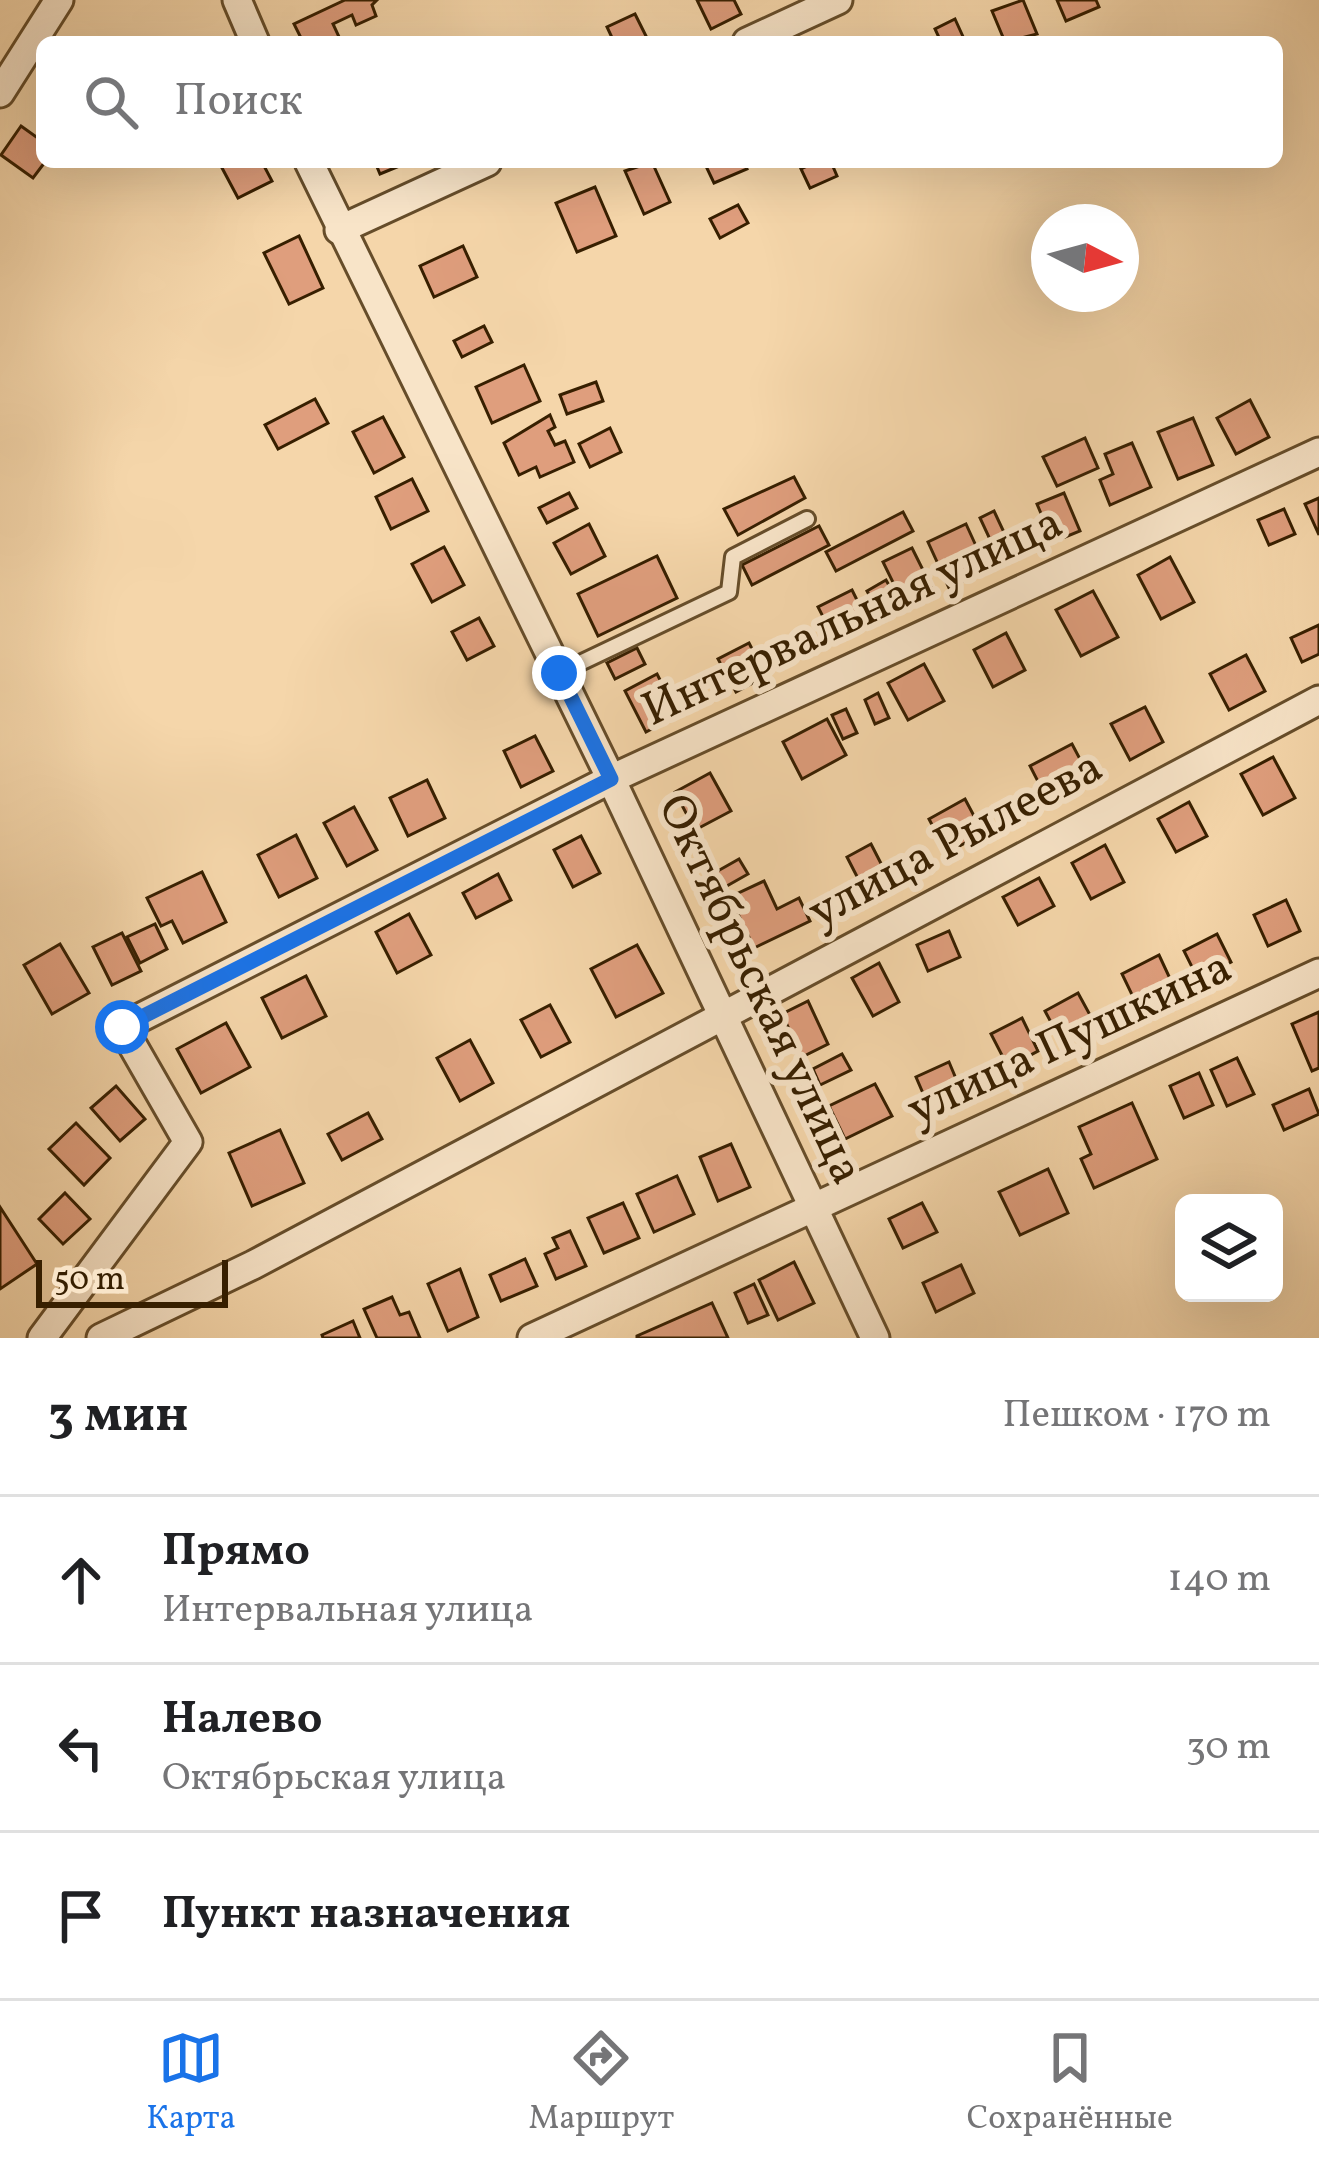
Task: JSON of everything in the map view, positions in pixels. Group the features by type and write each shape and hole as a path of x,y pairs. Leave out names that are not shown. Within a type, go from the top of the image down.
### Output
{"street":[{"path":"36,36 59,0"},
{"path":"236,0 252,36"},
{"path":"760,36 838,0"},
{"path":"0,93 36,36"},
{"name":"Октябрьская улица","path":"312,168 611,779 719,1017 875,1338"},
{"path":"339,230 474,168"},
{"name":"Интервальная улица","path":"42,1338 188,1142 122,1027 611,779 1319,452"},
{"name":"улица Рылеева","path":"101,1338 253,1265 1319,700"},
{"name":"улица Пушкина","path":"532,1338 1319,973"}],"lane":[{"path":"559,673 728,592 733,557 807,519"}],"building":[{"path":"345,0 377,0 372,5 376,16 356,25 352,15 333,24 339,36 300,36 294,24"},
{"path":"697,0 734,0 741,14 711,29"},
{"path":"1023,0 1037,34 1002,36 992,11"},
{"path":"1057,0 1096,0 1099,7 1066,21"},
{"path":"635,14 646,36 611,36 607,27"},
{"path":"955,19 963,36 938,36 935,29"},
{"path":"21,126 36,137 36,168 40,168 33,178 1,155"},
{"path":"222,168 265,168 272,181 238,198"},
{"path":"655,168 670,202 644,214 625,171"},
{"path":"707,168 747,168 747,169 714,183"},
{"path":"834,168 837,176 810,188 801,169"},
{"path":"595,187 616,236 577,252 556,203"},
{"path":"738,205 748,223 720,238 710,219"},
{"path":"299,236 323,288 289,304 264,253"},
{"path":"463,246 477,277 434,297 420,266"},
{"path":"484,326 492,342 462,357 454,341"},
{"path":"524,365 540,401 492,423 476,387"},
{"path":"596,382 603,401 567,414 560,395"},
{"path":"315,399 328,423 278,449 265,425"},
{"path":"1250,400 1269,437 1236,454 1217,418"},
{"path":"550,415 555,427 548,431 555,445 565,441 574,462 540,477 536,467 519,475 504,443"},
{"path":"383,417 404,457 374,473 353,432"},
{"path":"1193,418 1213,465 1178,479 1158,432"},
{"path":"610,428 621,452 590,467 579,444"},
{"path":"1085,438 1098,468 1057,486 1043,457"},
{"path":"1132,443 1151,487 1110,505 1100,480 1113,474 1105,454"},
{"path":"794,477 805,498 738,535 724,509"},
{"path":"412,479 428,511 391,529 376,497"},
{"path":"569,493 577,508 547,523 539,508"},
{"path":"1064,493 1080,531 1053,542 1037,504"},
{"path":"1319,498 1319,535 1305,504"},
{"path":"1284,509 1295,534 1269,545 1258,520"},
{"path":"994,511 1008,541 1028,531 1036,547 1001,563 980,518"},
{"path":"903,512 913,531 836,571 826,552"},
{"path":"589,524 605,556 571,574 554,543"},
{"path":"966,524 987,570 949,588 928,542"},
{"path":"819,526 829,545 752,585 742,565"},
{"path":"444,547 464,585 432,602 412,564"},
{"path":"912,548 935,594 906,609 883,562"},
{"path":"657,556 677,598 598,636 578,594"},
{"path":"1170,557 1194,602 1161,619 1138,575"},
{"path":"886,580 902,609 883,620 867,591"},
{"path":"852,590 865,616 859,619 863,628 836,642 818,607"},
{"path":"1093,591 1118,637 1081,656 1056,610"},
{"path":"479,618 494,646 467,660 452,632"},
{"path":"1319,625 1319,654 1302,662 1291,638"},
{"path":"1006,633 1025,670 993,687 974,650"},
{"path":"749,643 766,676 736,692 718,659"},
{"path":"637,648 645,664 615,679 607,663"},
{"path":"1246,655 1265,691 1229,710 1210,674"},
{"path":"924,664 944,701 908,720 888,683"},
{"path":"657,674 678,715 646,732 625,691"},
{"path":"878,693 889,718 875,724 865,700"},
{"path":"1145,707 1163,742 1130,760 1111,724"},
{"path":"846,709 857,733 843,739 832,715"},
{"path":"827,719 846,755 802,779 783,742"},
{"path":"535,736 553,771 521,787 504,751"},
{"path":"1072,744 1091,780 1049,803 1030,766"},
{"path":"1273,757 1295,798 1263,815 1241,774"},
{"path":"710,773 731,811 695,830 675,792"},
{"path":"427,780 445,818 408,836 390,798"},
{"path":"965,799 983,833 947,853 929,819"},
{"path":"1189,802 1207,836 1176,852 1158,819"},
{"path":"354,807 377,850 347,866 324,823"},
{"path":"296,835 317,878 279,897 258,855"},
{"path":"581,836 600,873 573,887 554,850"},
{"path":"871,844 891,883 867,896 847,857"},
{"path":"1105,845 1124,882 1091,899 1072,863"},
{"path":"739,859 748,874 725,887 716,872"},
{"path":"202,872 226,922 183,943 172,921 161,926 147,898"},
{"path":"498,874 511,900 476,918 463,893"},
{"path":"1039,878 1054,906 1018,925 1003,897"},
{"path":"764,881 777,909 799,898 810,921 754,948 730,897"},
{"path":"1286,900 1300,931 1268,946 1254,915"},
{"path":"409,914 431,955 397,973 376,932"},
{"path":"155,924 167,949 140,963 127,937"},
{"path":"949,931 960,957 928,971 917,945"},
{"path":"122,933 141,971 112,985 93,947"},
{"path":"1217,934 1231,962 1198,979 1184,951"},
{"path":"60,944 89,993 52,1014 24,965"},
{"path":"637,945 663,993 616,1017 591,969"},
{"path":"1159,955 1173,985 1136,1003 1122,974"},
{"path":"879,963 899,1002 873,1016 852,978"},
{"path":"306,976 326,1016 282,1038 262,998"},
{"path":"1078,993 1096,1026 1062,1043 1045,1011"},
{"path":"808,1001 828,1044 802,1057 782,1014"},
{"path":"550,1005 570,1042 541,1057 521,1020"},
{"path":"1319,1012 1319,1068 1312,1071 1292,1024"},
{"path":"1022,1018 1038,1051 1008,1067 991,1034"},
{"path":"226,1023 250,1067 201,1093 177,1049"},
{"path":"470,1040 493,1083 460,1101 437,1058"},
{"path":"842,1054 851,1070 820,1085 813,1069"},
{"path":"1237,1058 1254,1094 1227,1106 1211,1070"},
{"path":"949,1062 962,1093 929,1107 916,1077"},
{"path":"1199,1073 1213,1105 1184,1118 1170,1086"},
{"path":"875,1084 892,1116 845,1139 829,1106"},
{"path":"116,1086 145,1119 120,1141 91,1108"},
{"path":"1309,1089 1319,1114 1284,1130 1273,1105"},
{"path":"1132,1103 1157,1159 1094,1188 1081,1159 1091,1154 1079,1127"},
{"path":"368,1113 382,1139 342,1160 328,1134"},
{"path":"76,1123 110,1158 84,1185 49,1149"},
{"path":"280,1130 304,1183 252,1206 229,1153"},
{"path":"731,1144 750,1187 718,1201 700,1157"},
{"path":"1048,1169 1068,1213 1020,1235 999,1192"},
{"path":"677,1176 694,1214 654,1232 637,1194"},
{"path":"65,1193 90,1219 63,1244 39,1219"},
{"path":"623,1203 639,1238 604,1253 588,1218"},
{"path":"922,1203 937,1232 903,1248 889,1219"},
{"path":"0,1207 37,1264 0,1289"},
{"path":"570,1231 586,1266 556,1279 545,1254 558,1248 553,1238"},
{"path":"525,1259 537,1286 501,1301 490,1275"},
{"path":"794,1262 814,1303 778,1320 759,1280"},
{"path":"961,1265 974,1293 936,1312 923,1283"},
{"path":"460,1269 478,1317 448,1331 428,1284"},
{"path":"754,1284 768,1315 748,1323 735,1293"},
{"path":"392,1297 400,1315 409,1312 420,1338 377,1338 364,1309"},
{"path":"712,1303 728,1338 637,1338 637,1336"},
{"path":"353,1321 360,1338 323,1338 322,1335"}],"route":[{"path":"122,1027 611,779 559,673"}]}
